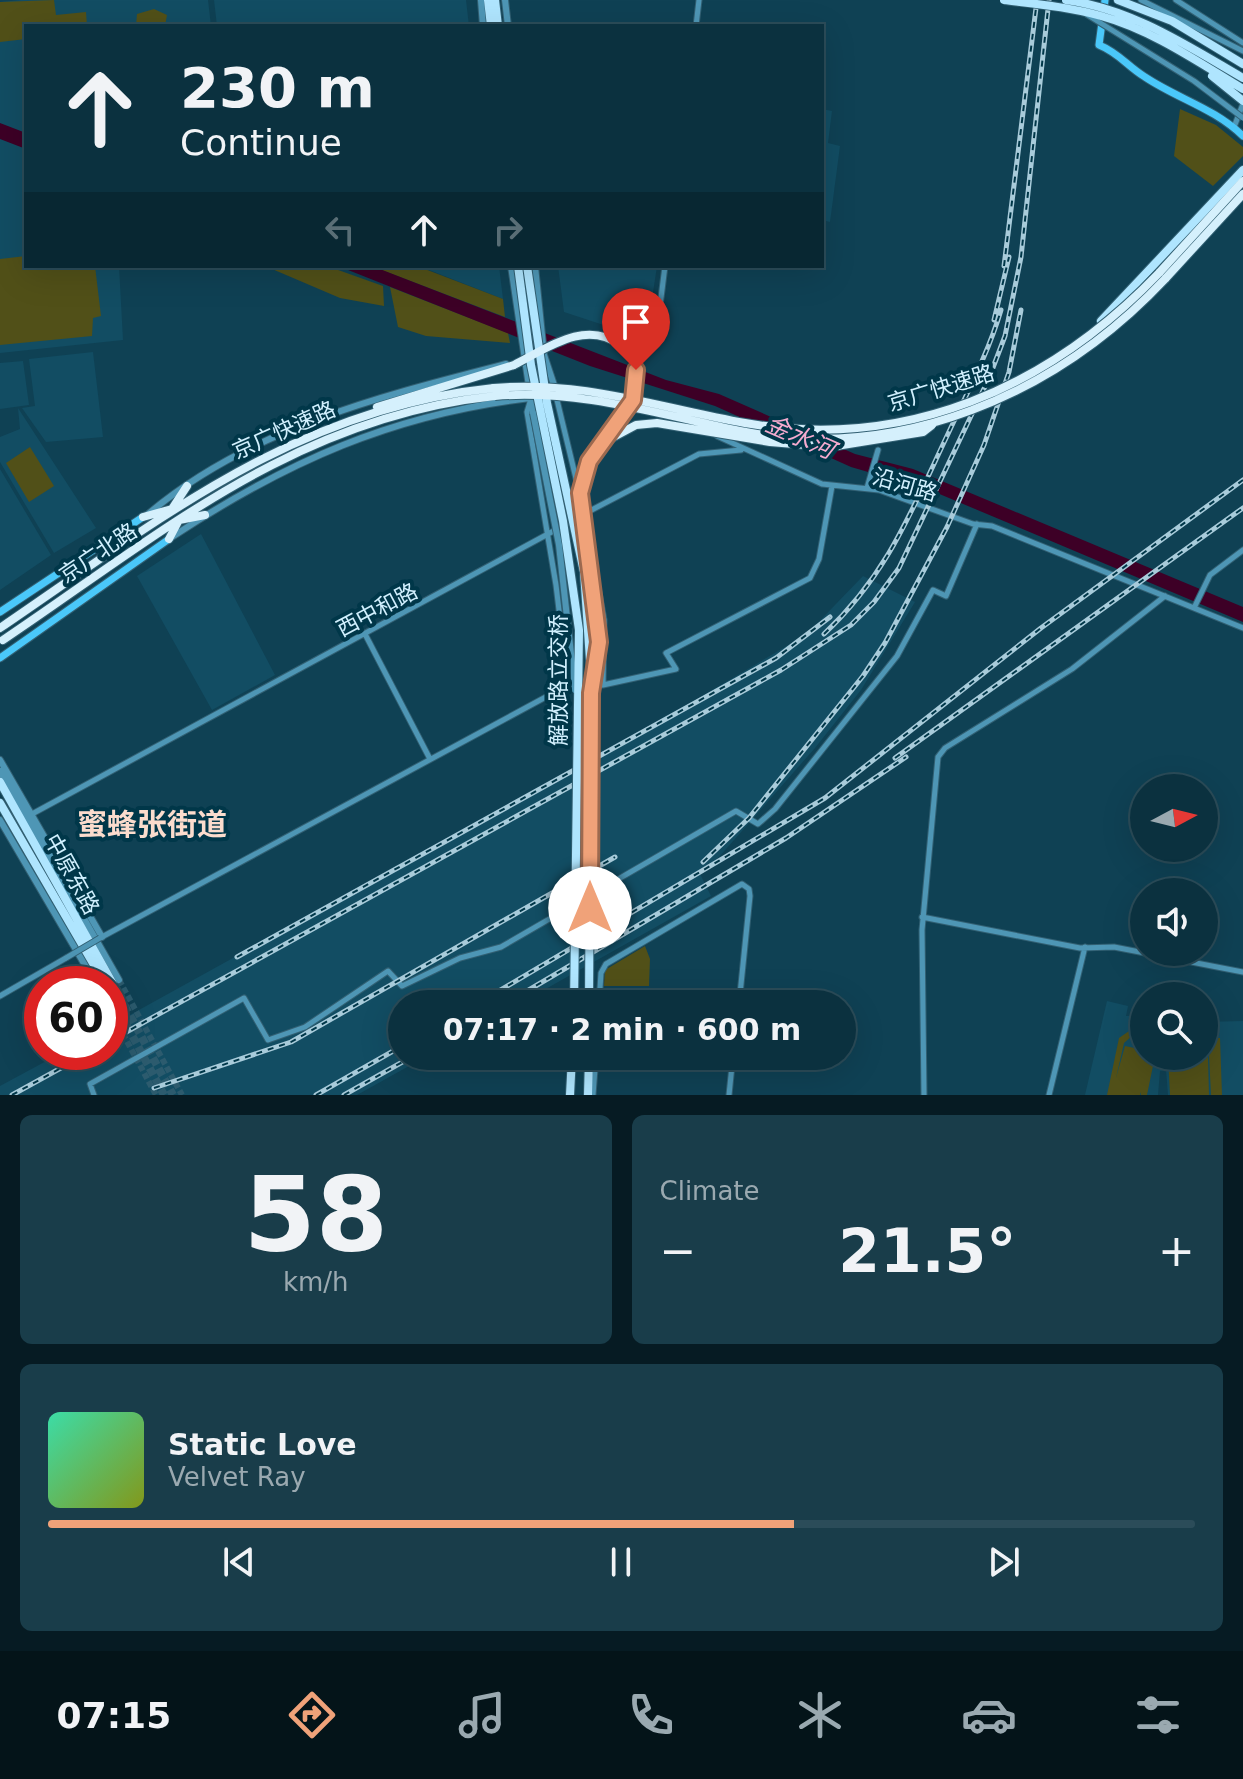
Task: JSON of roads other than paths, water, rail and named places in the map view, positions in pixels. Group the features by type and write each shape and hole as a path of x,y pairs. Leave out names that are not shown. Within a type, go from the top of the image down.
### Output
{"highway":[{"name":"京广快速路","path":"210,491 305,437 367,415 435,397 534,385 590,389 763,425 816,429 872,426 915,419 1001,390 1070,351 1142,291 1243,181"},
{"name":"京广快速路","path":"210,491 352,429 477,398 534,394 588,398 743,431 797,437 872,435 935,423 1017,392 1094,345 1148,297 1243,194"},
{"path":"305,437 339,419 478,378 570,337 591,333 607,337 626,350 637,382 629,407 595,450 583,475 579,498 598,613 598,657 591,693"},
{"path":"595,450 618,432 647,424 770,442 830,447 867,444 923,432 935,423"},
{"path":"143,517 172,509 187,486"},
{"name":"京广北路","path":"3,640 179,520 210,491"},
{"name":"京广北路","path":"0,628 210,491"},
{"path":"169,539 179,520 205,515"}],"main road":[{"path":"488,0 491,24"},
{"path":"495,0 498,24"},
{"path":"1004,0 1082,11 1125,25 1243,89"},
{"path":"1066,0 1102,6 1138,20 1243,78"},
{"path":"1105,0 1099,45 1119,53 1142,75 1208,109 1243,136"},
{"path":"1118,0 1172,21 1243,64"},
{"path":"1193,60 1243,103"},
{"path":"1070,351 1243,170"},
{"name":"解放路立交桥","path":"518,268 533,380 577,604 574,990"},
{"name":"解放路立交桥","path":"527,268 545,389 586,583 591,693 589,990"},
{"path":"0,612 143,517"},
{"path":"0,658 169,539"},
{"name":"中原东路","path":"0,782 103,966"},
{"name":"中原东路","path":"0,803 101,966"},
{"path":"572,1095 573,1070"},
{"path":"589,1070 590,1095"}],"street":[{"path":"481,0 483,24"},
{"path":"505,0 508,24"},
{"path":"696,24 699,0"},
{"path":"1141,0 1243,51"},
{"path":"1176,0 1243,43"},
{"path":"1082,11 1194,81 1243,118"},
{"path":"1234,127 1243,103"},
{"path":"511,268 529,400 559,545 576,701"},
{"path":"535,268 544,354 584,514 604,620 603,685"},
{"path":"657,330 665,268"},
{"path":"187,486 258,445 334,412 413,386 544,354"},
{"name":"沿河路","path":"555,389 662,409 741,450 832,486 867,488 977,524 992,526 1243,628"},
{"path":"529,400 527,412 548,534 568,685"},
{"path":"169,539 289,467 361,435 453,411 529,400 557,400"},
{"name":"西中和路","path":"32,814 699,454 741,450"},
{"path":"867,488 878,450"},
{"path":"0,996 568,685 603,685 676,669 666,653 810,578 819,559 832,486"},
{"path":"94,1095 90,1084 244,998 268,1040 305,1027 388,971 402,986 460,958 501,947 736,811 758,824 775,809 897,656 933,590 946,596 977,524"},
{"path":"1195,606 1204,584 1214,571 1243,550"},
{"path":"924,1095 922,917 941,753 1072,669 1165,596"},
{"path":"365,634 430,759"},
{"path":"0,760 101,938"},
{"path":"0,771 103,966"},
{"path":"0,820 85,966"},
{"path":"600,990 601,973 606,964 742,884 749,889 750,896 740,990"},
{"path":"922,917 1085,947 1114,947 1243,972"},
{"path":"1049,1095 1085,947"},
{"path":"590,1095 594,1070"},
{"path":"729,1095 732,1070"}],"water":[{"path":"0,123 24,132 24,148 0,139"},
{"name":"金水河","path":"343,268 377,268 666,380 719,394 855,454 913,469 1243,607 1243,622 930,490 851,467 715,406 590,366"}],"tunnel":[{"path":"128,996 182,1095"},
{"path":"128,1012 173,1095"},
{"path":"128,1028 164,1095"},
{"path":"128,1043 156,1095"}],"railway":[{"path":"1004,266 1037,0"},
{"path":"128,1031 781,670 851,625 874,602 899,568 989,378 1005,336 1021,257 1049,0"},
{"path":"994,320 1009,257"},
{"path":"824,634 865,589 896,541 976,374 1001,310"},
{"path":"703,862 749,818 863,676 885,643 947,527 984,445 1009,372 1021,310"},
{"path":"501,990 825,798 1041,628 1243,480"},
{"path":"895,758 1243,508"},
{"path":"237,957 776,658 830,617"},
{"path":"529,990 786,838 906,757"},
{"path":"154,1088 291,1042 615,857"},
{"path":"316,1095 388,1054"},
{"path":"12,1095 57,1070"},
{"path":"344,1095 388,1070"}],"district":[{"name":"蜜蜂张街道","path":"152,824"}]}
